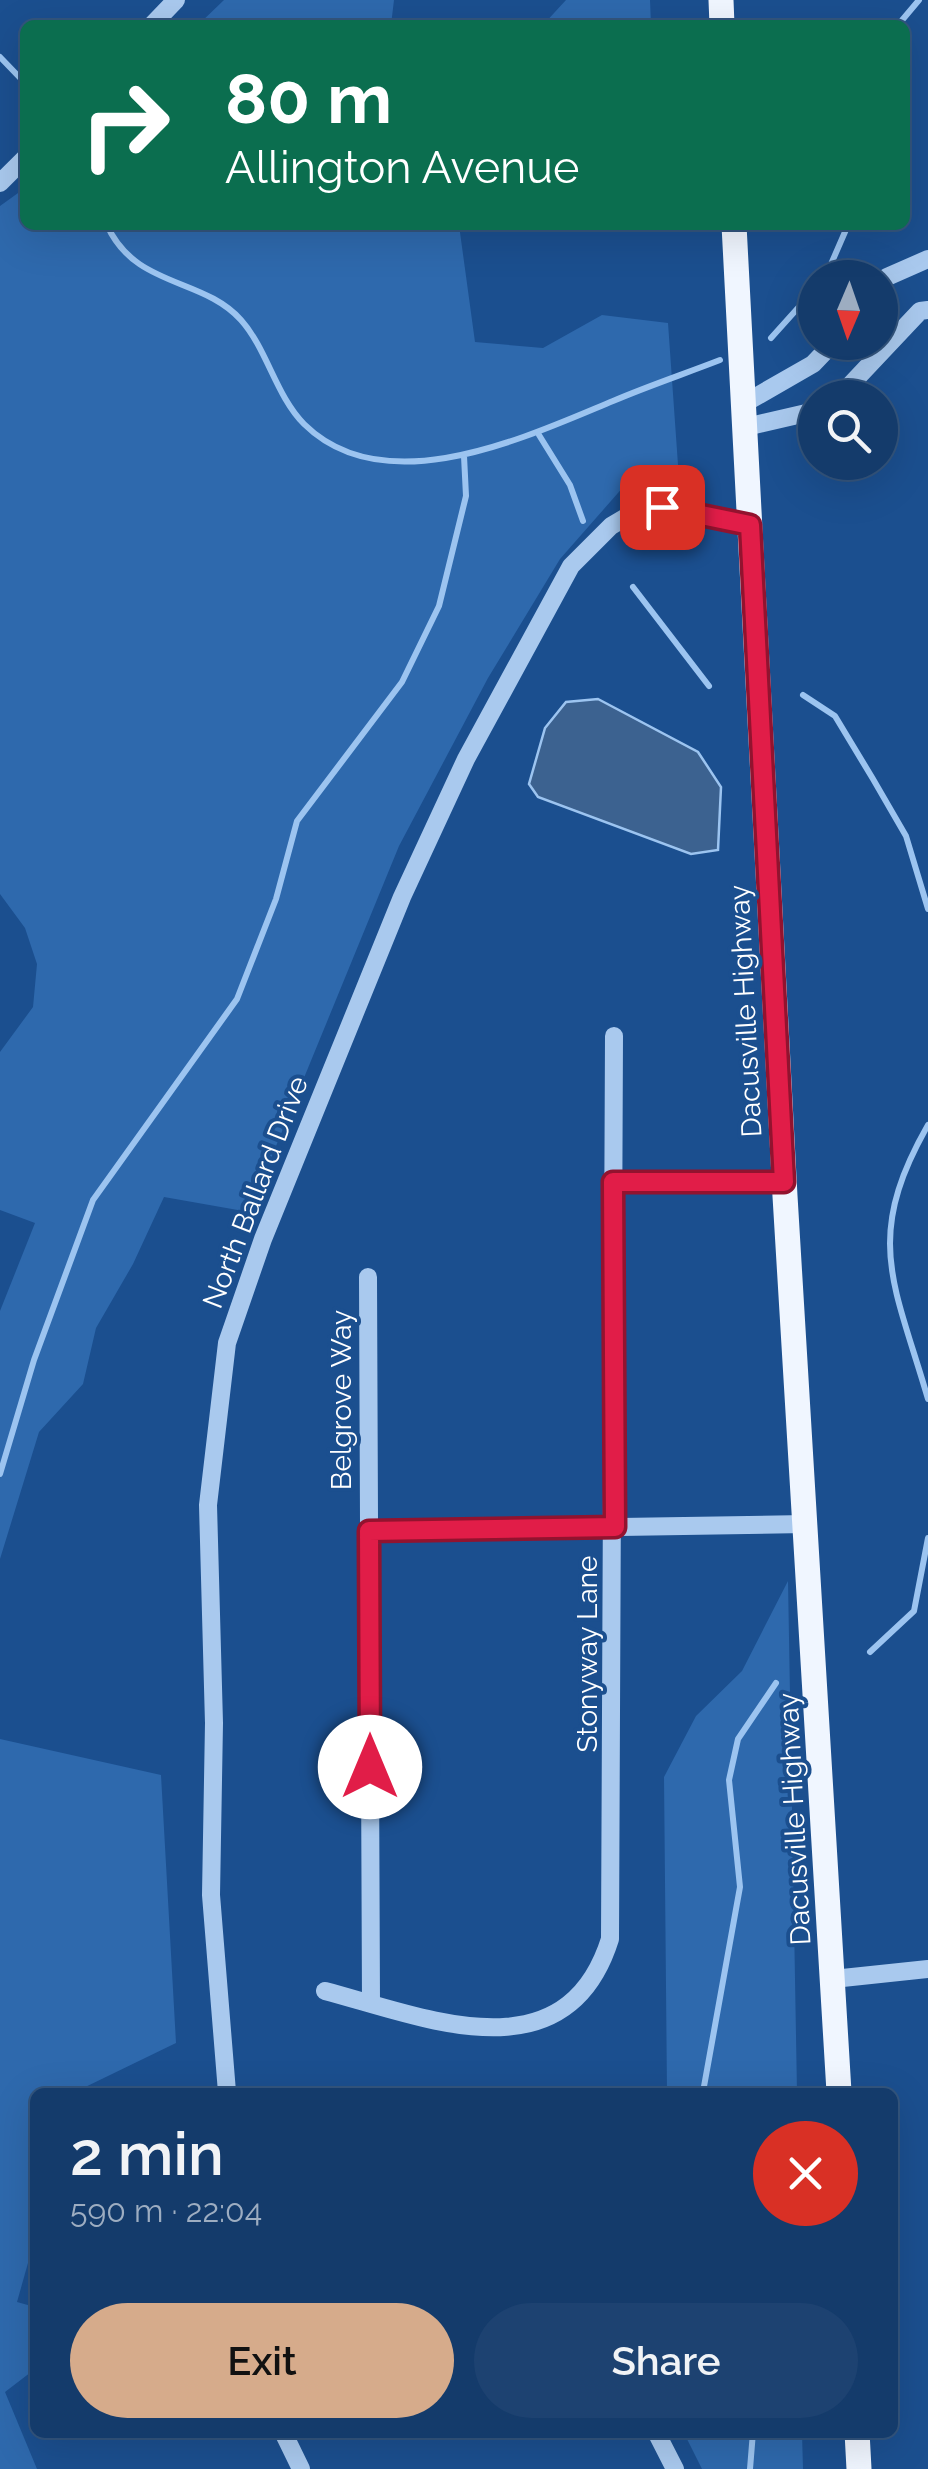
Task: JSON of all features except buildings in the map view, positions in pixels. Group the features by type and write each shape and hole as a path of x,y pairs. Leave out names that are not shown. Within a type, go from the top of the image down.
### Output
{"main road":[{"name":"Dacusville Highway","path":"734,230 784,1182 839,2088"},
{"path":"857,2438 859,2469"}],"street":[{"path":"157,20 176,0"},
{"path":"0,183 20,163"},
{"path":"898,271 928,259"},
{"path":"855,380 920,311 928,310"},
{"path":"746,415 816,360"},
{"path":"746,415 798,411"},
{"name":"North Ballard Drive","path":"227,2088 211,1895 214,1723 208,1523 226,1343 263,1239 402,897 466,759 571,566 611,526 638,510 662,507 750,525"},
{"name":"Stonyway Lane","path":"325,1991 468,2029 522,2026 564,2008 604,1959 613,1919 614,1036"},
{"path":"613,1182 784,1182"},
{"name":"Belgrove Way","path":"368,1277 370,2003"},
{"path":"369,1531 806,1524"},
{"path":"833,1979 928,1969"},
{"path":"286,2438 301,2469"},
{"path":"659,2438 676,2469"}],"shaded area":[{"path":"224,0 394,0 392,20 203,20"},
{"path":"566,0 650,0 651,20 548,20"},
{"path":"20,192 20,230 460,230 475,342 543,348 602,315 668,323 679,479 625,485 560,559 488,678 399,846 249,1212 164,1197 133,1264 96,1328 83,1384 39,1432 0,1559 0,1311 35,1223 0,1210 0,1052 33,1007 37,964 25,928 0,894 0,206"},
{"path":"598,699 698,752 721,787 718,850 691,854 538,797 529,784 545,728 566,702"},
{"path":"788,1581 797,2088 667,2088 664,1777 696,1716 742,1671"},
{"path":"0,1739 161,1775 176,2043 83,2088 30,2088 30,2256 17,2302 30,2306 30,2373 5,2392 37,2469 0,2469"},
{"path":"686,2438 802,2438 803,2469 702,2469"}],"waterway":[{"path":"902,20 919,0"},
{"path":"0,57 20,78"},
{"path":"110,230 134,260 208,296 241,320 304,424 337,447 374,459 414,461 498,445 720,360"},
{"path":"833,260 846,230"},
{"path":"771,338 798,308"},
{"path":"539,435 570,485 583,521"},
{"path":"0,1474 34,1360 93,1200 237,999 276,899 297,821 402,682 439,606 466,496 464,456"},
{"path":"633,587 709,686"},
{"path":"803,695 835,716 873,779 906,836 928,909"},
{"path":"928,1125 908,1165 890,1231 896,1291 928,1399"},
{"path":"870,1652 914,1611 928,1538"},
{"path":"704,2088 740,1887 729,1780 738,1739 776,1683"},
{"path":"750,2469 753,2438"}],"route":[{"path":"370,1767 369,1531 615,1527 613,1182 784,1182 750,525 662,507"}]}
